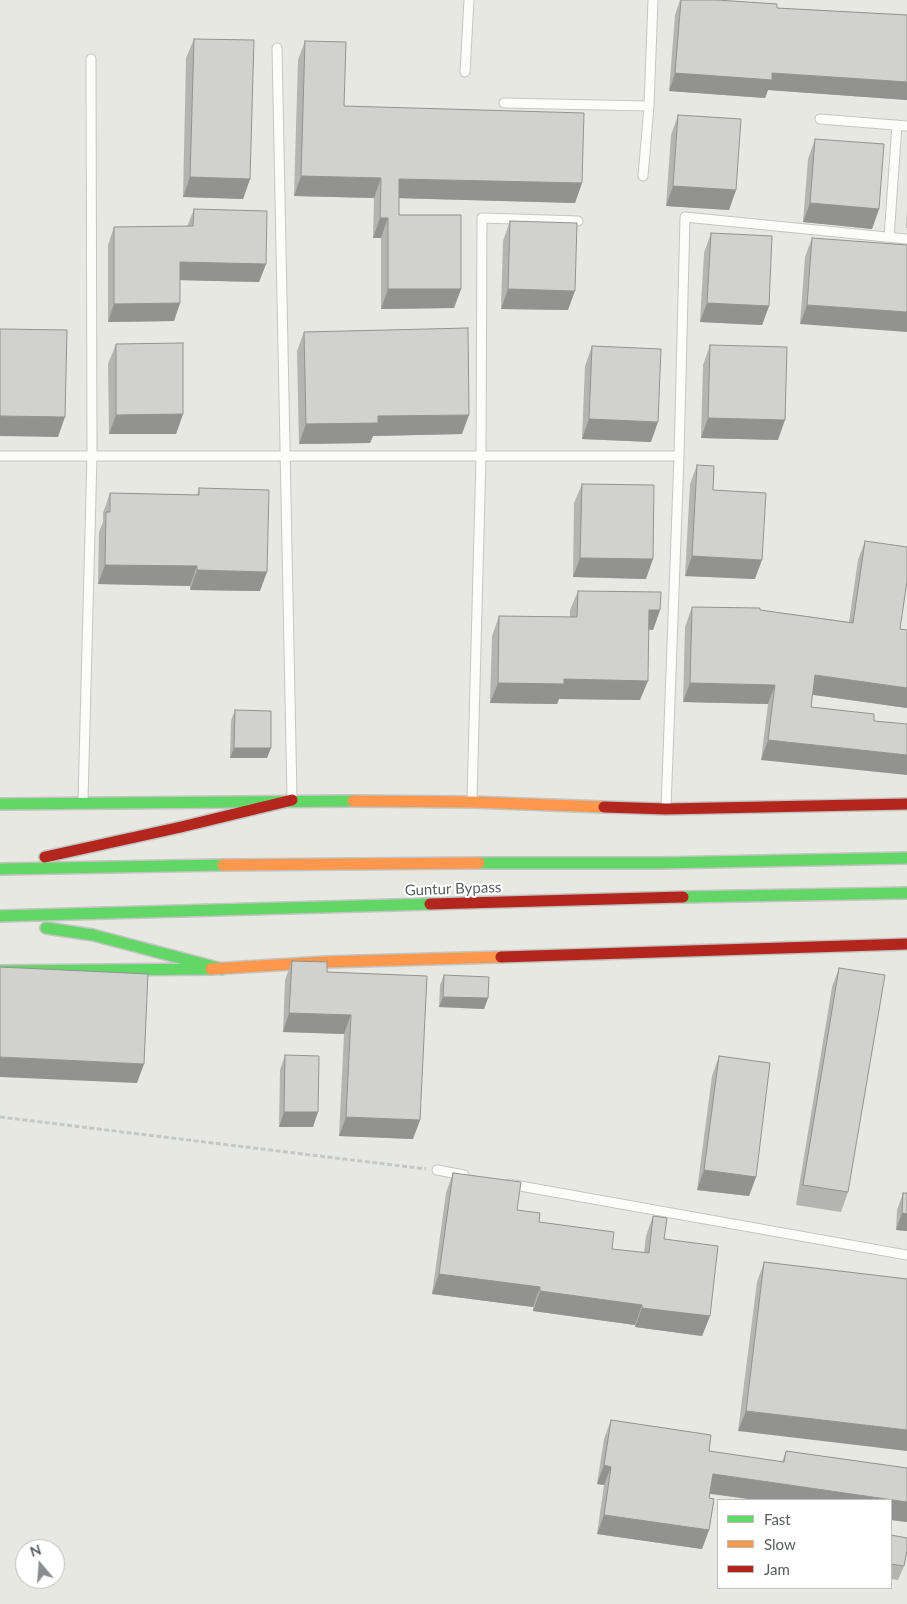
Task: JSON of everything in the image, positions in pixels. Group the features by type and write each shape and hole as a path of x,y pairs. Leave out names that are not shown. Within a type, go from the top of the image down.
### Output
{"main road":[{"path":"0,868 292,800"},
{"path":"0,804 292,800 472,802 666,808 907,804"},
{"name":"Guntur Bypass","path":"0,868 907,858"},
{"name":"Guntur Bypass","path":"0,916 643,898 907,893"},
{"path":"0,921 93,935 222,969"},
{"path":"0,971 222,969 334,962 907,944"}],"lane":[{"path":"465,72 469,0"},
{"path":"643,176 653,0"},
{"path":"276,48 292,800"},
{"path":"83,803 92,456 91,59"},
{"path":"504,103 648,106"},
{"path":"820,119 902,125 888,237"},
{"path":"666,808 679,456 684,217 907,239"},
{"path":"472,802 481,456 482,218 578,220"},
{"path":"0,456 679,456"},
{"path":"437,1170 474,1178"},
{"path":"502,1183 907,1255"}],"path":[{"path":"0,1117 437,1170"}],"building":[{"path":"681,0 717,0 777,4 777,8 907,15 907,82 772,73 772,80 675,73"},
{"path":"194,39 254,40 250,179 190,177"},
{"path":"305,41 346,42 344,106 584,113 582,183 399,179 399,215 461,215 461,289 388,289 388,218 380,218 381,178 301,176"},
{"path":"678,115 741,119 736,190 673,186"},
{"path":"815,139 884,144 879,209 810,203"},
{"path":"194,209 267,211 266,264 180,262 180,303 114,304 114,227 193,226"},
{"path":"510,221 577,223 575,291 508,289"},
{"path":"711,233 772,236 769,306 707,303"},
{"path":"812,238 907,245 907,312 807,305"},
{"path":"468,328 469,415 378,416 378,423 306,424 304,332"},
{"path":"0,329 67,330 65,417 0,416"},
{"path":"183,343 183,414 116,415 116,344"},
{"path":"710,345 787,347 785,420 708,418"},
{"path":"592,346 661,349 658,422 589,419"},
{"path":"697,465 714,466 713,490 766,493 762,560 692,556"},
{"path":"582,484 654,485 653,559 580,558"},
{"path":"199,488 269,490 267,572 197,570 197,566 105,565 106,512 110,512 110,493 199,495"},
{"path":"865,541 907,547 907,581 900,629 907,630 907,688 815,675 811,707 874,714 874,721 907,724 907,755 768,740 775,685 690,683 692,607 760,608 760,610 853,623"},
{"path":"578,591 661,592 660,610 649,610 648,681 564,679 564,684 498,683 499,616 577,617"},
{"path":"235,710 271,711 271,748 234,748"},
{"path":"292,961 327,962 327,972 427,976 420,1120 346,1117 351,1015 289,1013"},
{"path":"0,967 148,974 144,1064 0,1057"},
{"path":"839,968 885,975 848,1192 803,1185"},
{"path":"444,975 489,977 488,998 443,997"},
{"path":"285,1055 319,1056 318,1112 284,1112"},
{"path":"719,1056 770,1063 756,1177 704,1170"},
{"path":"453,1173 521,1182 517,1210 540,1213 539,1222 614,1232 612,1249 649,1253 653,1216 667,1218 664,1239 718,1246 710,1316 642,1308 642,1305 540,1291 540,1287 439,1274"},
{"path":"903,1193 907,1193 907,1214 902,1213"},
{"path":"764,1262 907,1279 907,1430 746,1411"},
{"path":"611,1420 711,1435 709,1451 784,1462 786,1451 907,1468 907,1502 713,1474 709,1498 714,1499 709,1530 604,1515 611,1467 604,1465"},
{"path":"892,1535 907,1538 904,1566 892,1564"}],"traffic: fast":[{"path":"0,804 353,801"},
{"path":"479,863 661,863 907,858"},
{"path":"0,869 223,865"},
{"path":"683,897 907,893"},
{"path":"0,916 430,904"},
{"path":"46,928 93,935 222,969"},
{"path":"0,971 211,969"}],"traffic: slow":[{"path":"353,801 472,802 604,807"},
{"path":"223,865 479,863"},
{"path":"211,969 325,962 501,957"}],"traffic: jam":[{"path":"45,857 292,800"},
{"path":"604,807 666,809 907,804"},
{"path":"430,904 683,897"},
{"path":"501,957 907,944"}]}
